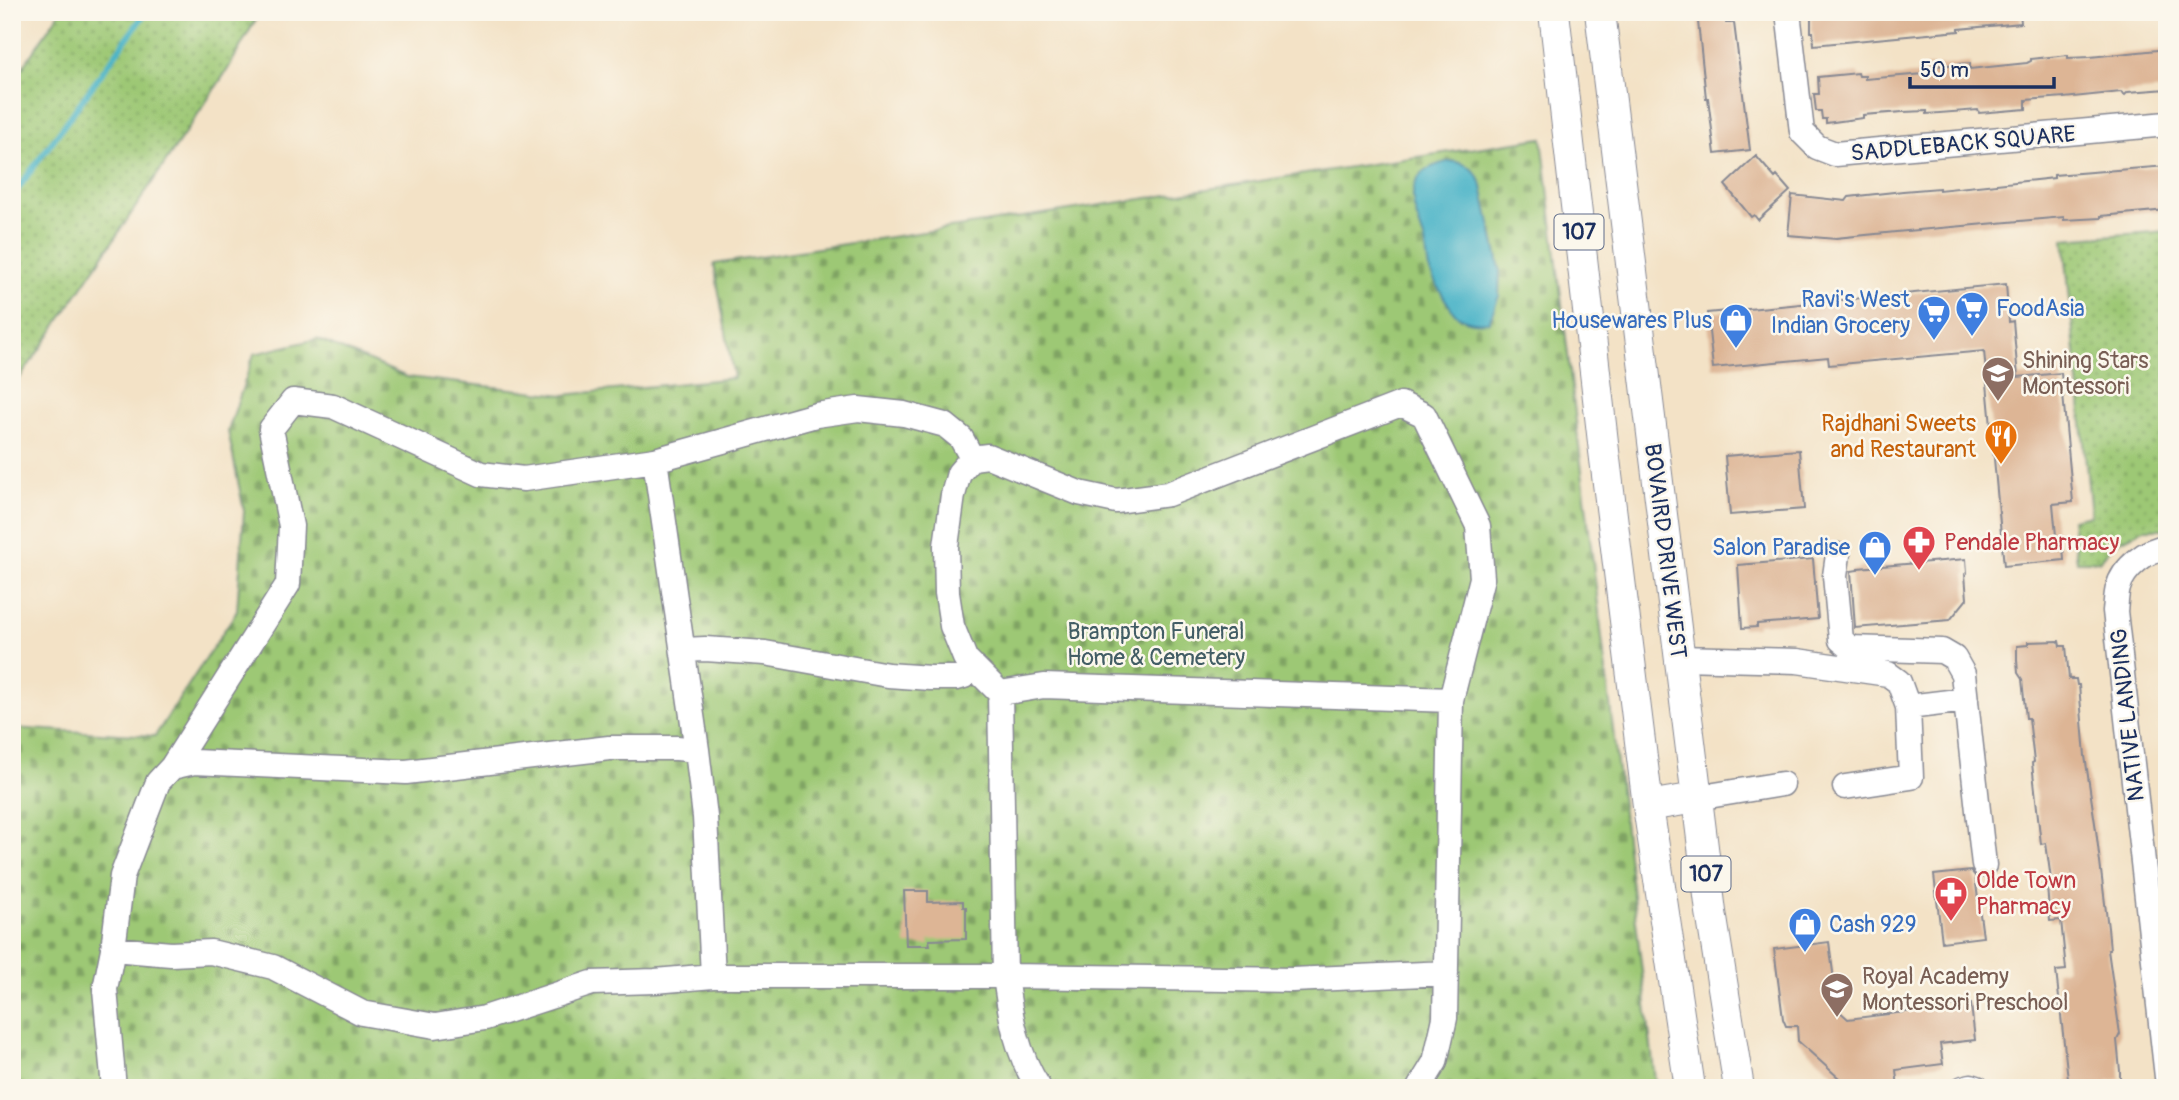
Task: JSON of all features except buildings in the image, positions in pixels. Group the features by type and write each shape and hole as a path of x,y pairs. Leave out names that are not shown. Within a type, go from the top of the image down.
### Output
{"main road":[{"name":"107","path":"1554,12 1648,806 1690,1088"},
{"name":"BOVAIRD DRIVE WEST","path":"1600,12 1696,798 1739,1088"},
{"path":"1648,806 1696,798"}],"street":[{"name":"SADDLEBACK SQUARE","path":"1787,12 1802,132 1817,147 1835,154 2167,124"},
{"path":"114,1088 105,989 122,876 158,782 172,768 288,584 290,526 271,429 293,401 333,407 481,474 524,479 655,460 816,415 858,409 904,414 945,425 961,438 972,458"},
{"path":"1039,1088 1020,1049 1009,1012 1005,976 1000,693 965,659 952,626 947,593 946,546 959,473 972,458 988,456 1079,493 1116,501 1168,494 1401,404 1424,415 1478,526 1482,578 1451,700 1445,1018 1435,1062 1419,1088"},
{"path":"655,460 705,817 713,976"},
{"name":"NATIVE LANDING","path":"2167,547 2154,548 2128,570 2118,589 2115,611 2167,1077"},
{"path":"1838,555 1835,576 1841,640 1851,648 1942,650 1954,658 1963,674 1984,865"},
{"path":"683,650 765,653 888,675 930,678 957,678 975,668"},
{"path":"1679,659 1797,661 1888,674 1899,682 1908,707 1911,777 1846,787"},
{"path":"1000,693 1044,686 1451,700"},
{"path":"1908,707 1966,700"},
{"path":"172,768 194,762 405,772 609,748 697,750"},
{"path":"1696,798 1783,784"},
{"path":"113,949 171,954 211,952 272,967 362,1013 435,1026 485,1018 592,983 713,976 1292,980 1446,973"},
{"path":"1963,1088 1978,1088"}],"green space":[{"path":"60,12 260,12 228,69 12,389 12,83"},
{"name":"Brampton Funeral Home & Cemetery","path":"1542,138 1656,1088 12,1088 12,728 155,736 237,611 244,511 228,431 254,354 317,339 407,377 564,395 734,378 714,264"},
{"path":"2167,231 2167,529 2144,529 2114,544 2099,561 2077,561 2072,519 2091,515 2064,239"}],"water":[{"path":"1450,161 1469,167 1481,182 1500,269 1499,296 1489,322 1473,322 1458,316 1446,301 1429,269 1413,191 1421,174"}],"waterway":[{"path":"12,197 146,12"}],"place":[{"name":"FoodAsia","path":"1972,338"},
{"name":"Ravi's West Indian Grocery","path":"1934,342"},
{"name":"Housewares Plus","path":"1736,350"},
{"name":"Shining Stars Montessori","path":"1998,403"},
{"name":"Rajdhani Sweets and Restaurant","path":"2001,466"},
{"name":"Pendale Pharmacy","path":"1919,572"},
{"name":"Salon Paradise","path":"1875,577"},
{"name":"Olde Town Pharmacy","path":"1951,923"},
{"name":"Cash 929","path":"1805,954"},
{"name":"Royal Academy Montessori Preschool","path":"1837,1019"}]}
